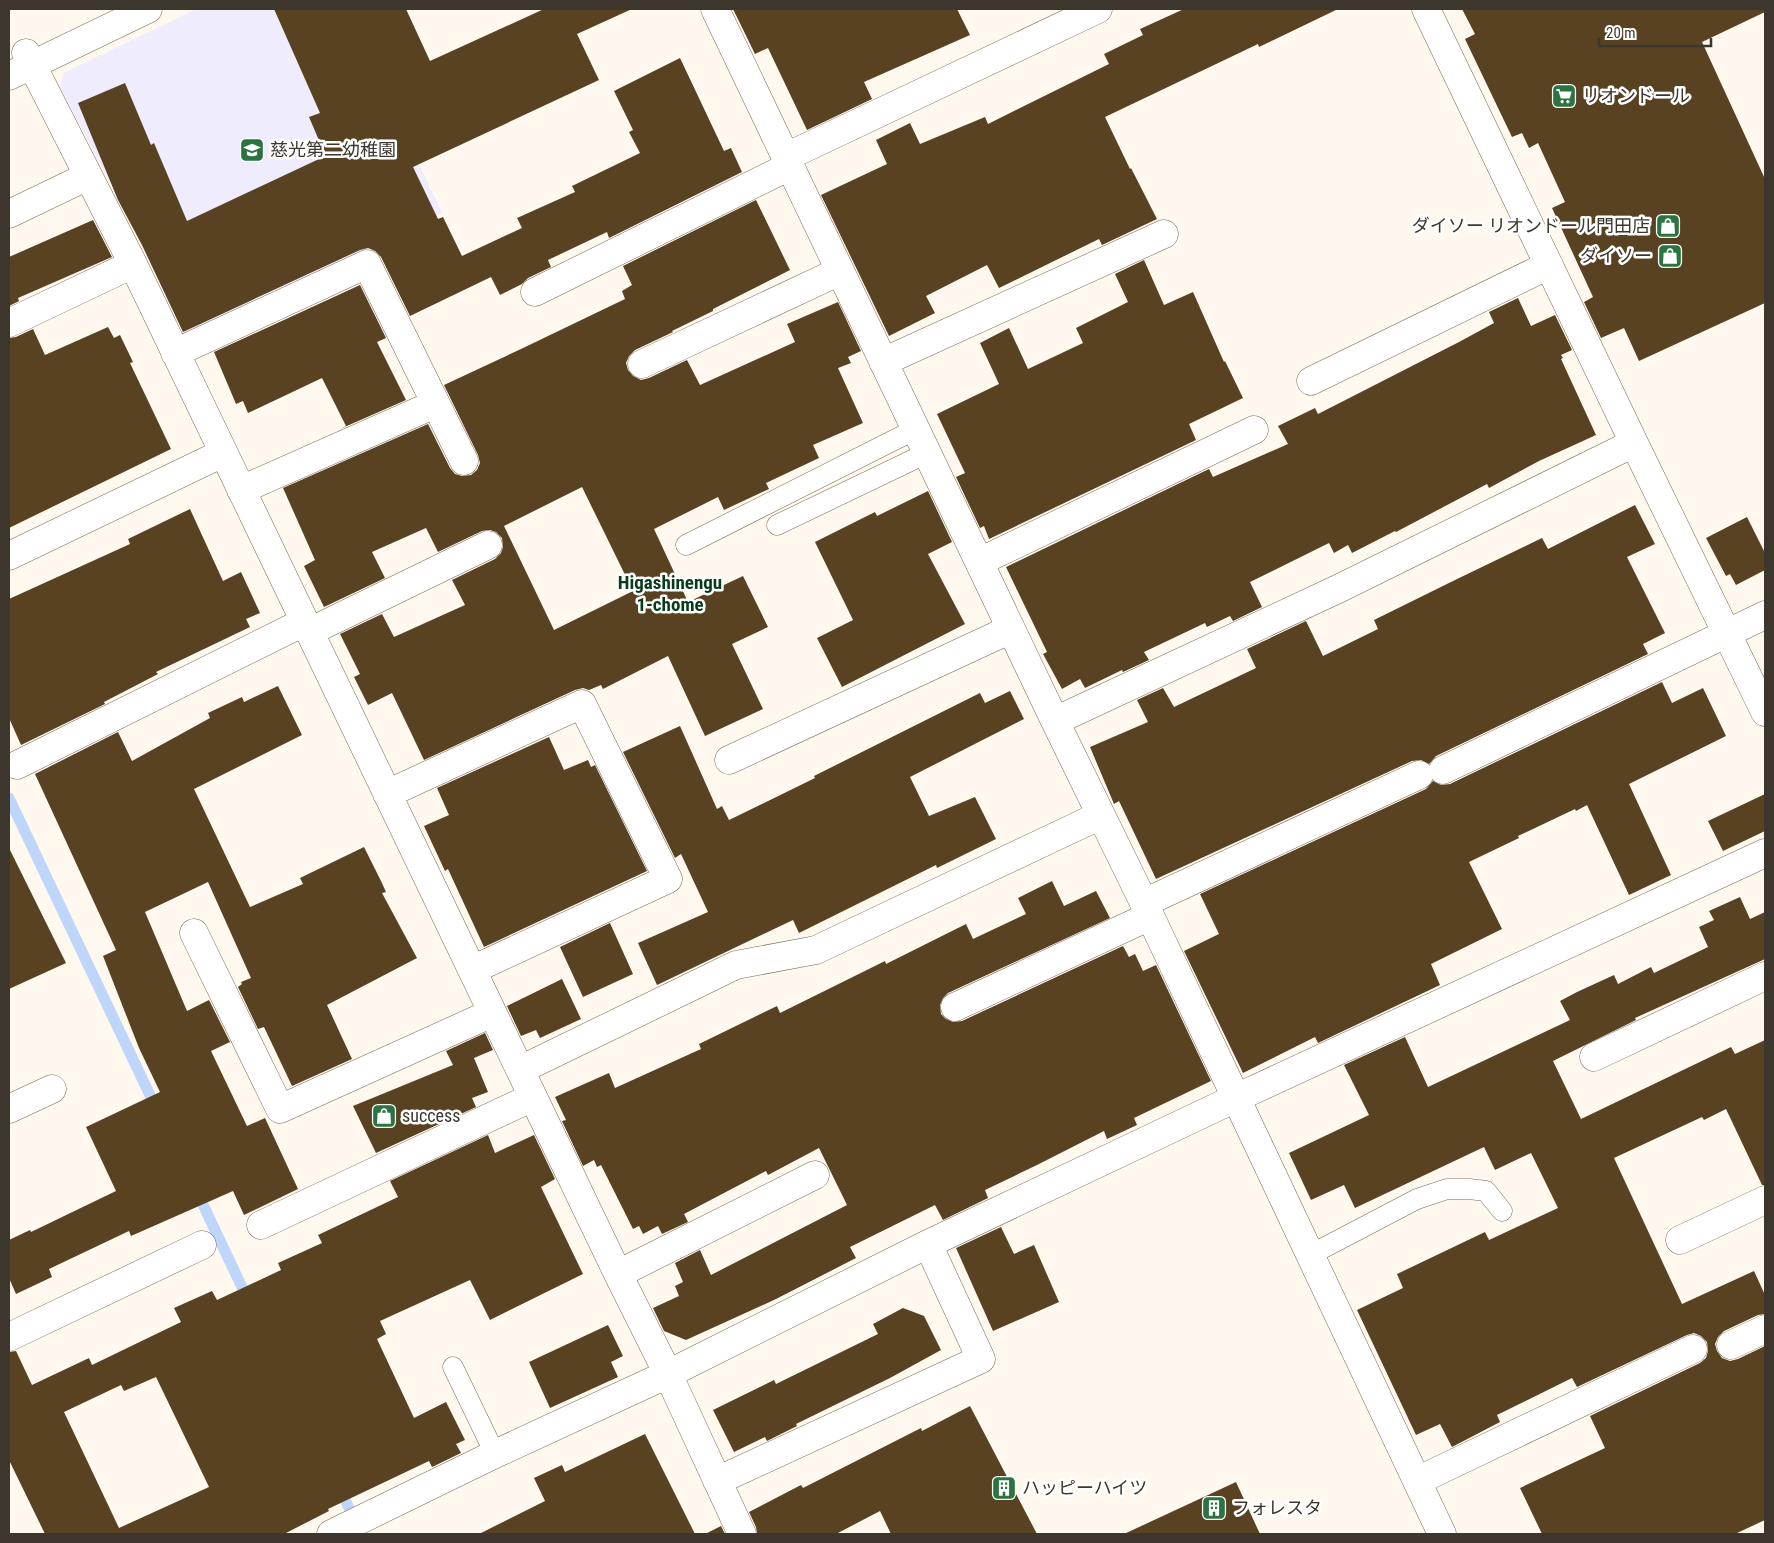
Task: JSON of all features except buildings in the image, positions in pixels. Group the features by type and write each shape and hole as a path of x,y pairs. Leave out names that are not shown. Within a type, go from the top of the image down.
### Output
{"street":[{"path":"148,9 22,64 88,176 133,264 492,1013 668,1374 742,1534"},
{"path":"715,9 1055,721 1147,909 1442,1534"},
{"path":"535,292 788,162 1098,9"},
{"path":"1426,9 1765,712"},
{"path":"9,214 88,176"},
{"path":"884,362 1164,234"},
{"path":"9,323 133,264"},
{"path":"175,353 367,264 464,461"},
{"path":"1311,381 1548,265"},
{"path":"642,364 840,271"},
{"path":"242,490 435,404"},
{"path":"979,562 1254,430"},
{"path":"1055,721 1340,588 1634,443"},
{"path":"9,556 224,453"},
{"path":"17,765 307,627 488,545"},
{"path":"955,1007 1147,909 1431,772 1765,615"},
{"path":"729,760 1011,629"},
{"path":"387,794 582,704 668,879 472,970"},
{"path":"520,1070 736,965 816,950 1101,815"},
{"path":"331,1534 495,1454 668,1374 928,1244 1236,1098 1765,853"},
{"path":"194,933 280,1109 492,1013"},
{"path":"1594,1057 1765,976"},
{"path":"9,1109 52,1089"},
{"path":"261,1225 533,1097"},
{"path":"618,1274 815,1175"},
{"path":"1680,1240 1765,1200"},
{"path":"717,1481 981,1359 928,1244"},
{"path":"9,1337 202,1245"},
{"path":"1731,1346 1765,1329"},
{"path":"1417,1481 1693,1350"}],"lane":[{"path":"686,545 916,429"},
{"path":"777,525 928,454"},
{"path":"1310,1255 1417,1199 1447,1189 1486,1191 1502,1211"},
{"path":"453,1367 495,1454"}],"shaded area":[{"name":"慈光第二幼稚園","path":"196,9 346,9 442,213 185,337 141,243 60,86 64,73"}],"waterway":[{"path":"9,798 157,1110"},
{"path":"197,1192 249,1302"},
{"path":"339,1487 356,1523"}],"place":[{"name":"リオンドール","path":"1564,96"},
{"name":"慈光第二幼稚園","path":"252,150"},
{"name":"ダイソー リオンドール門田店","path":"1668,226"},
{"name":"ダイソー","path":"1670,256"},
{"name":"success","path":"384,1116"},
{"name":"ハッピーハイツ","path":"1004,1488"},
{"name":"フォレスタ","path":"1214,1508"}],"district":[{"name":"Higashinengu 1-chome","path":"670,593"}]}
